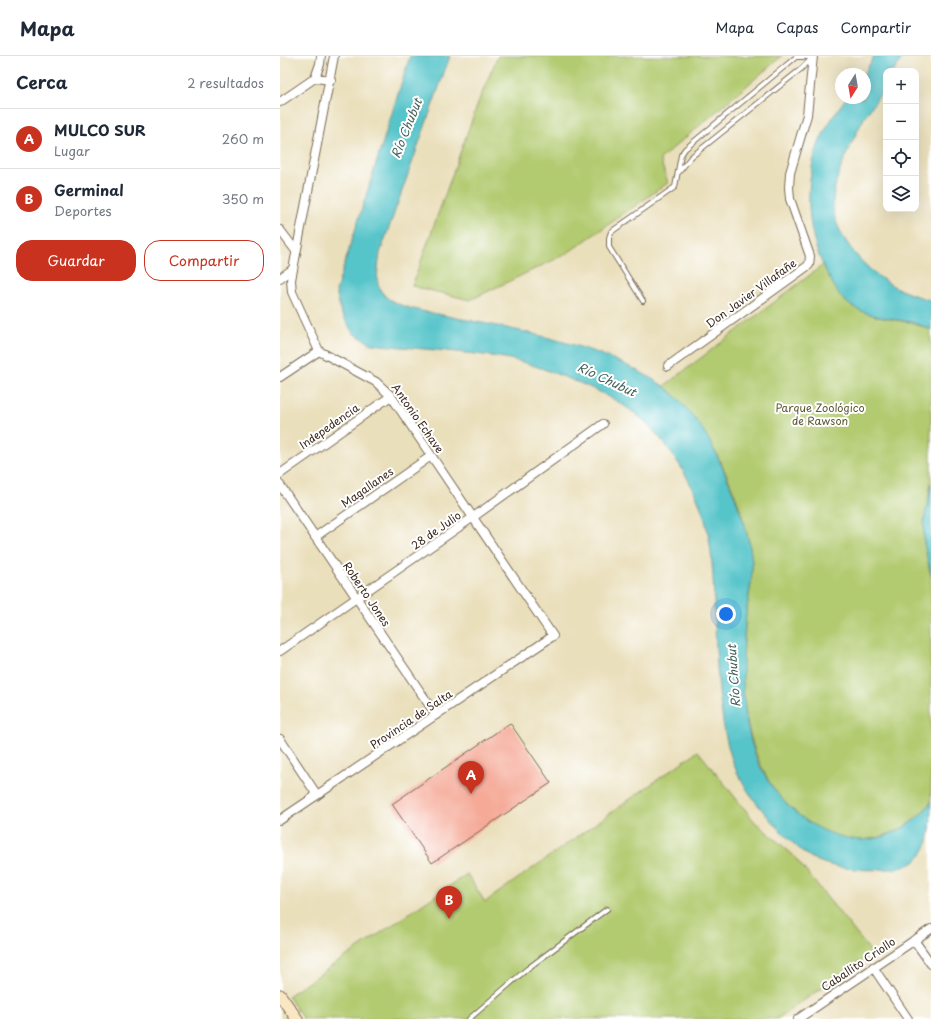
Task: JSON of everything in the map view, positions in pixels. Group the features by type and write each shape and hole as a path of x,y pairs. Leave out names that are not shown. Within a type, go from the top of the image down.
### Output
{"main road":[{"path":"280,995 297,1019"}],"street":[{"path":"280,102 315,78 321,56"},
{"path":"280,377 319,351 292,292 291,280 331,80 334,56"},
{"name":"Don Javier Villafañe","path":"668,366 809,265 810,256 790,199 789,187 790,173 807,115 813,56"},
{"path":"315,78 331,80"},
{"path":"280,230 296,251"},
{"path":"280,278 293,269"},
{"name":"Antonio Echave","path":"319,351 376,382 391,396 553,636"},
{"name":"Indepedencia","path":"280,474 391,396"},
{"name":"28 de Julio","path":"280,651 472,518 603,424"},
{"name":"Magallanes","path":"315,537 432,456"},
{"name":"Roberto Jones","path":"280,485 436,715"},
{"name":"Provincia de Salta","path":"280,820 553,636"},
{"path":"280,739 317,795"},
{"name":"Caballito Criollo","path":"799,1019 873,967 931,929"},
{"path":"914,940 931,964"},
{"path":"873,967 908,1019"}],"lane":[{"path":"678,172 691,157 801,69 813,56"},
{"path":"643,301 609,247 611,232 675,187 681,156 685,149 796,57 813,56"},
{"path":"469,1019 527,969 607,909"}],"green space":[{"path":"498,56 782,56 660,159 668,183 566,254 470,300 412,286 481,95"},
{"name":"Parque Zoológico de Rawson","path":"823,265 845,301 857,309 878,317 913,323 931,330 931,484 924,522 924,543 931,576 931,802 918,816 904,827 878,837 861,840 853,840 837,836 821,830 807,822 792,810 779,796 760,763 748,727 742,681 746,620 752,568 751,554 743,519 725,472 704,432 664,386"},
{"path":"698,751 755,822 792,854 872,953 777,1019 303,1019 288,996 467,874 485,902"}],"water":[{"name":"Río Chubut","path":"410,56 450,56 380,253 377,278 381,291 393,302 421,311 531,333 558,340 612,359 662,385 682,403 700,426 716,453 737,502 748,537 752,567 745,625 743,685 748,731 758,762 777,793 789,807 818,828 834,835 863,840 886,836 916,819 931,802 927,844 923,853 917,860 909,865 898,868 868,870 837,867 818,861 801,851 778,828 746,789 731,756 722,713 717,665 712,560 705,520 695,493 672,453 643,420 614,399 598,391 554,373 524,363 505,358 372,344 353,333 341,313 336,291"},
{"path":"874,56 903,56 896,68 883,68 883,90 862,122 838,175 833,197 835,217 844,238 851,248 876,274 900,290 931,300 931,330 911,322 868,314 845,301 840,296 828,275 815,244 809,210 809,193 814,159 819,143 828,125 842,104 871,104 871,68 867,68"},
{"path":"931,484 931,576 924,543 924,522"}],"building":[{"path":"510,723 551,783 432,863 392,804"}],"place":[{"name":"MULCO SUR","path":"471,794"},
{"name":"Germinal","path":"449,919"}]}
